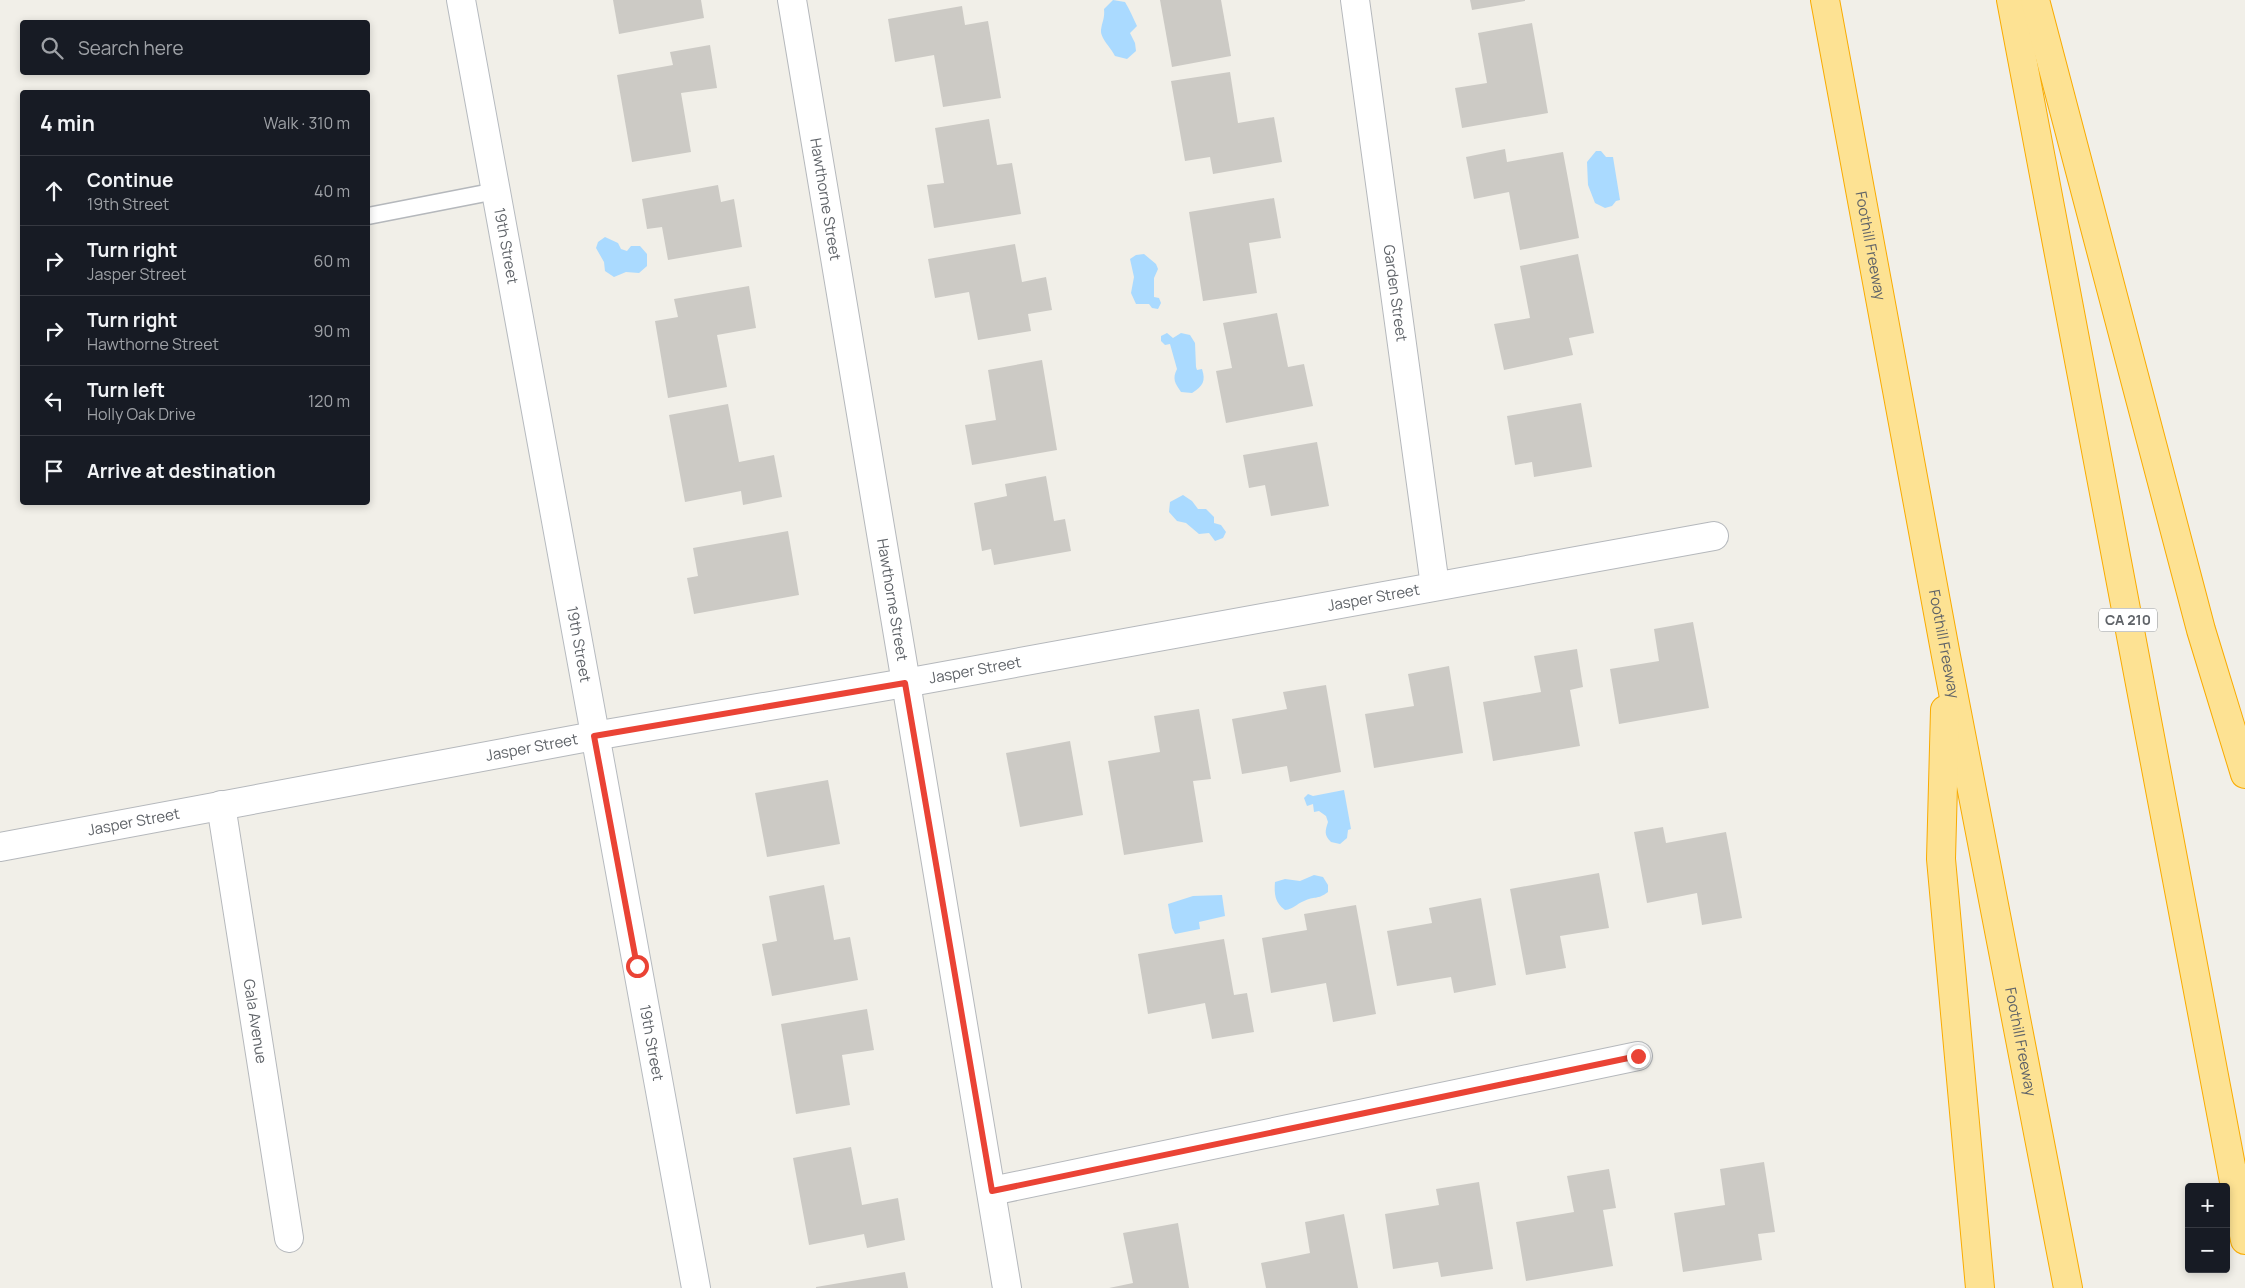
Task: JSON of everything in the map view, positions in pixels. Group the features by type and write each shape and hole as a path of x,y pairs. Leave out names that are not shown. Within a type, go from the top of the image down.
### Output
{"highway":[{"name":"Foothill Freeway","path":"1825,0 1946,656 2068,1288"},
{"name":"CA 210","path":"2011,0 2245,1240"},
{"path":"2035,0 2201,630 2245,774"},
{"path":"1946,656 1941,859 1980,1288"}],"street":[{"name":"19th Street","path":"461,0 696,1288"},
{"name":"Hawthorne Street","path":"792,0 1007,1288"},
{"name":"Garden Street","path":"1355,0 1435,586"},
{"name":"Jasper Street","path":"0,847 594,736 905,683 1714,536"},
{"name":"Gala Avenue","path":"221,805 289,1238"},
{"path":"992,1191 1638,1056"}],"lane":[{"path":"370,216 496,191"}],"water":[{"path":"1113,0 1125,2 1137,26 1130,33 1135,43 1136,51 1127,59 1115,56 1101,33 1104,9"},
{"path":"1596,151 1601,151 1606,157 1613,157 1620,200 1616,201 1612,206 1605,208 1595,203 1588,185 1587,162"},
{"path":"605,237 618,243 621,249 627,251 631,246 640,246 647,254 647,266 639,273 626,272 614,277 605,271 604,262 596,248 598,242"},
{"path":"1144,254 1156,264 1158,269 1154,278 1154,297 1159,298 1161,303 1158,309 1152,308 1149,304 1136,304 1131,293 1134,277 1130,259 1136,255"},
{"path":"1167,333 1173,338 1181,333 1190,335 1195,343 1196,367 1197,370 1202,369 1204,377 1199,388 1192,393 1181,392 1176,383 1174,378 1177,369 1170,344 1165,345 1161,341 1161,336"},
{"path":"1183,495 1192,501 1198,509 1206,509 1214,517 1214,523 1221,525 1226,532 1223,538 1215,541 1209,533 1199,534 1186,523 1177,521 1169,512 1170,502"},
{"path":"1344,790 1351,829 1348,830 1347,838 1340,844 1331,842 1326,835 1328,822 1326,816 1319,811 1314,812 1313,804 1307,806 1304,798 1308,794 1313,796"},
{"path":"1314,875 1323,877 1328,885 1328,892 1285,910 1279,904 1276,898 1275,882 1285,879 1300,881"},
{"path":"1222,895 1225,916 1199,922 1200,929 1175,934 1172,928 1168,904 1193,896"}],"building":[{"path":"613,0 701,0 704,18 619,34"},
{"path":"1160,0 1221,0 1231,56 1172,67"},
{"path":"1470,0 1525,0 1525,1 1472,10"},
{"path":"962,6 965,25 988,21 1001,98 943,107 934,55 895,62 888,19"},
{"path":"1532,23 1548,113 1462,128 1455,88 1487,83 1478,33"},
{"path":"710,45 717,88 681,93 691,152 632,162 617,75 673,65 670,52"},
{"path":"1230,72 1238,123 1274,117 1282,162 1213,174 1210,157 1185,161 1171,81"},
{"path":"989,119 997,165 1012,163 1021,214 934,228 927,185 944,183 935,128"},
{"path":"1505,149 1507,162 1563,152 1579,238 1520,250 1509,192 1474,199 1466,157"},
{"path":"718,185 721,202 734,199 742,247 668,260 662,227 647,229 642,199"},
{"path":"1274,198 1281,238 1249,243 1257,293 1203,301 1189,212"},
{"path":"1015,244 1022,282 1046,277 1052,310 1028,314 1031,331 978,340 969,292 935,298 928,259"},
{"path":"1578,254 1594,333 1569,338 1573,355 1504,370 1494,324 1530,318 1520,266"},
{"path":"749,286 756,328 717,335 727,387 668,398 655,321 678,317 674,299"},
{"path":"1277,313 1288,367 1304,364 1313,406 1226,423 1216,371 1232,368 1223,323"},
{"path":"1042,360 1057,450 972,465 965,425 996,420 988,370"},
{"path":"1581,403 1592,467 1534,477 1532,462 1515,465 1507,416"},
{"path":"728,404 739,462 774,455 782,497 743,505 741,491 685,502 669,415"},
{"path":"1317,442 1329,506 1271,516 1265,485 1249,488 1243,455"},
{"path":"1046,476 1054,521 1065,519 1071,551 994,565 991,549 982,551 974,503 1007,496 1005,484"},
{"path":"788,531 799,595 694,614 687,578 698,576 693,548"},
{"path":"1693,622 1709,708 1619,724 1610,669 1659,661 1654,629"},
{"path":"1577,649 1583,687 1570,690 1580,746 1493,761 1483,702 1541,692 1534,656"},
{"path":"1449,666 1463,753 1374,768 1365,714 1414,706 1408,674"},
{"path":"1326,685 1341,772 1290,782 1287,766 1242,774 1232,719 1287,709 1283,692"},
{"path":"1199,709 1211,779 1193,781 1203,842 1124,855 1108,761 1160,752 1154,716"},
{"path":"1070,741 1083,815 1020,827 1006,753"},
{"path":"828,780 840,844 767,857 755,793"},
{"path":"1663,827 1666,843 1726,832 1742,918 1702,925 1697,893 1647,903 1634,832"},
{"path":"1599,873 1609,928 1560,936 1566,968 1526,975 1510,889"},
{"path":"824,885 834,940 850,937 858,980 772,996 762,944 777,941 769,896"},
{"path":"1481,898 1496,985 1454,993 1451,977 1397,986 1387,931 1432,923 1429,908"},
{"path":"1356,905 1376,1014 1333,1022 1326,983 1271,993 1262,938 1307,930 1304,914"},
{"path":"1224,939 1234,995 1247,993 1254,1032 1212,1039 1205,1003 1148,1014 1138,954"},
{"path":"867,1009 874,1050 842,1055 850,1105 796,1114 781,1024"},
{"path":"851,1147 862,1205 898,1198 905,1240 867,1248 864,1234 809,1245 793,1158"},
{"path":"1764,1162 1775,1232 1758,1234 1762,1260 1683,1272 1674,1213 1725,1205 1720,1169"},
{"path":"1609,1169 1616,1208 1603,1210 1613,1266 1526,1281 1516,1222 1574,1212 1567,1176"},
{"path":"1479,1182 1493,1269 1441,1277 1438,1262 1393,1269 1385,1214 1439,1205 1436,1189"},
{"path":"1344,1214 1358,1288 1266,1288 1261,1263 1310,1253 1305,1222"},
{"path":"1178,1223 1189,1288 1109,1288 1133,1283 1123,1233"},
{"path":"905,1272 908,1288 816,1288 816,1287"}],"route":[{"path":"637,966 594,736 905,683 992,1191 1638,1056"}]}
